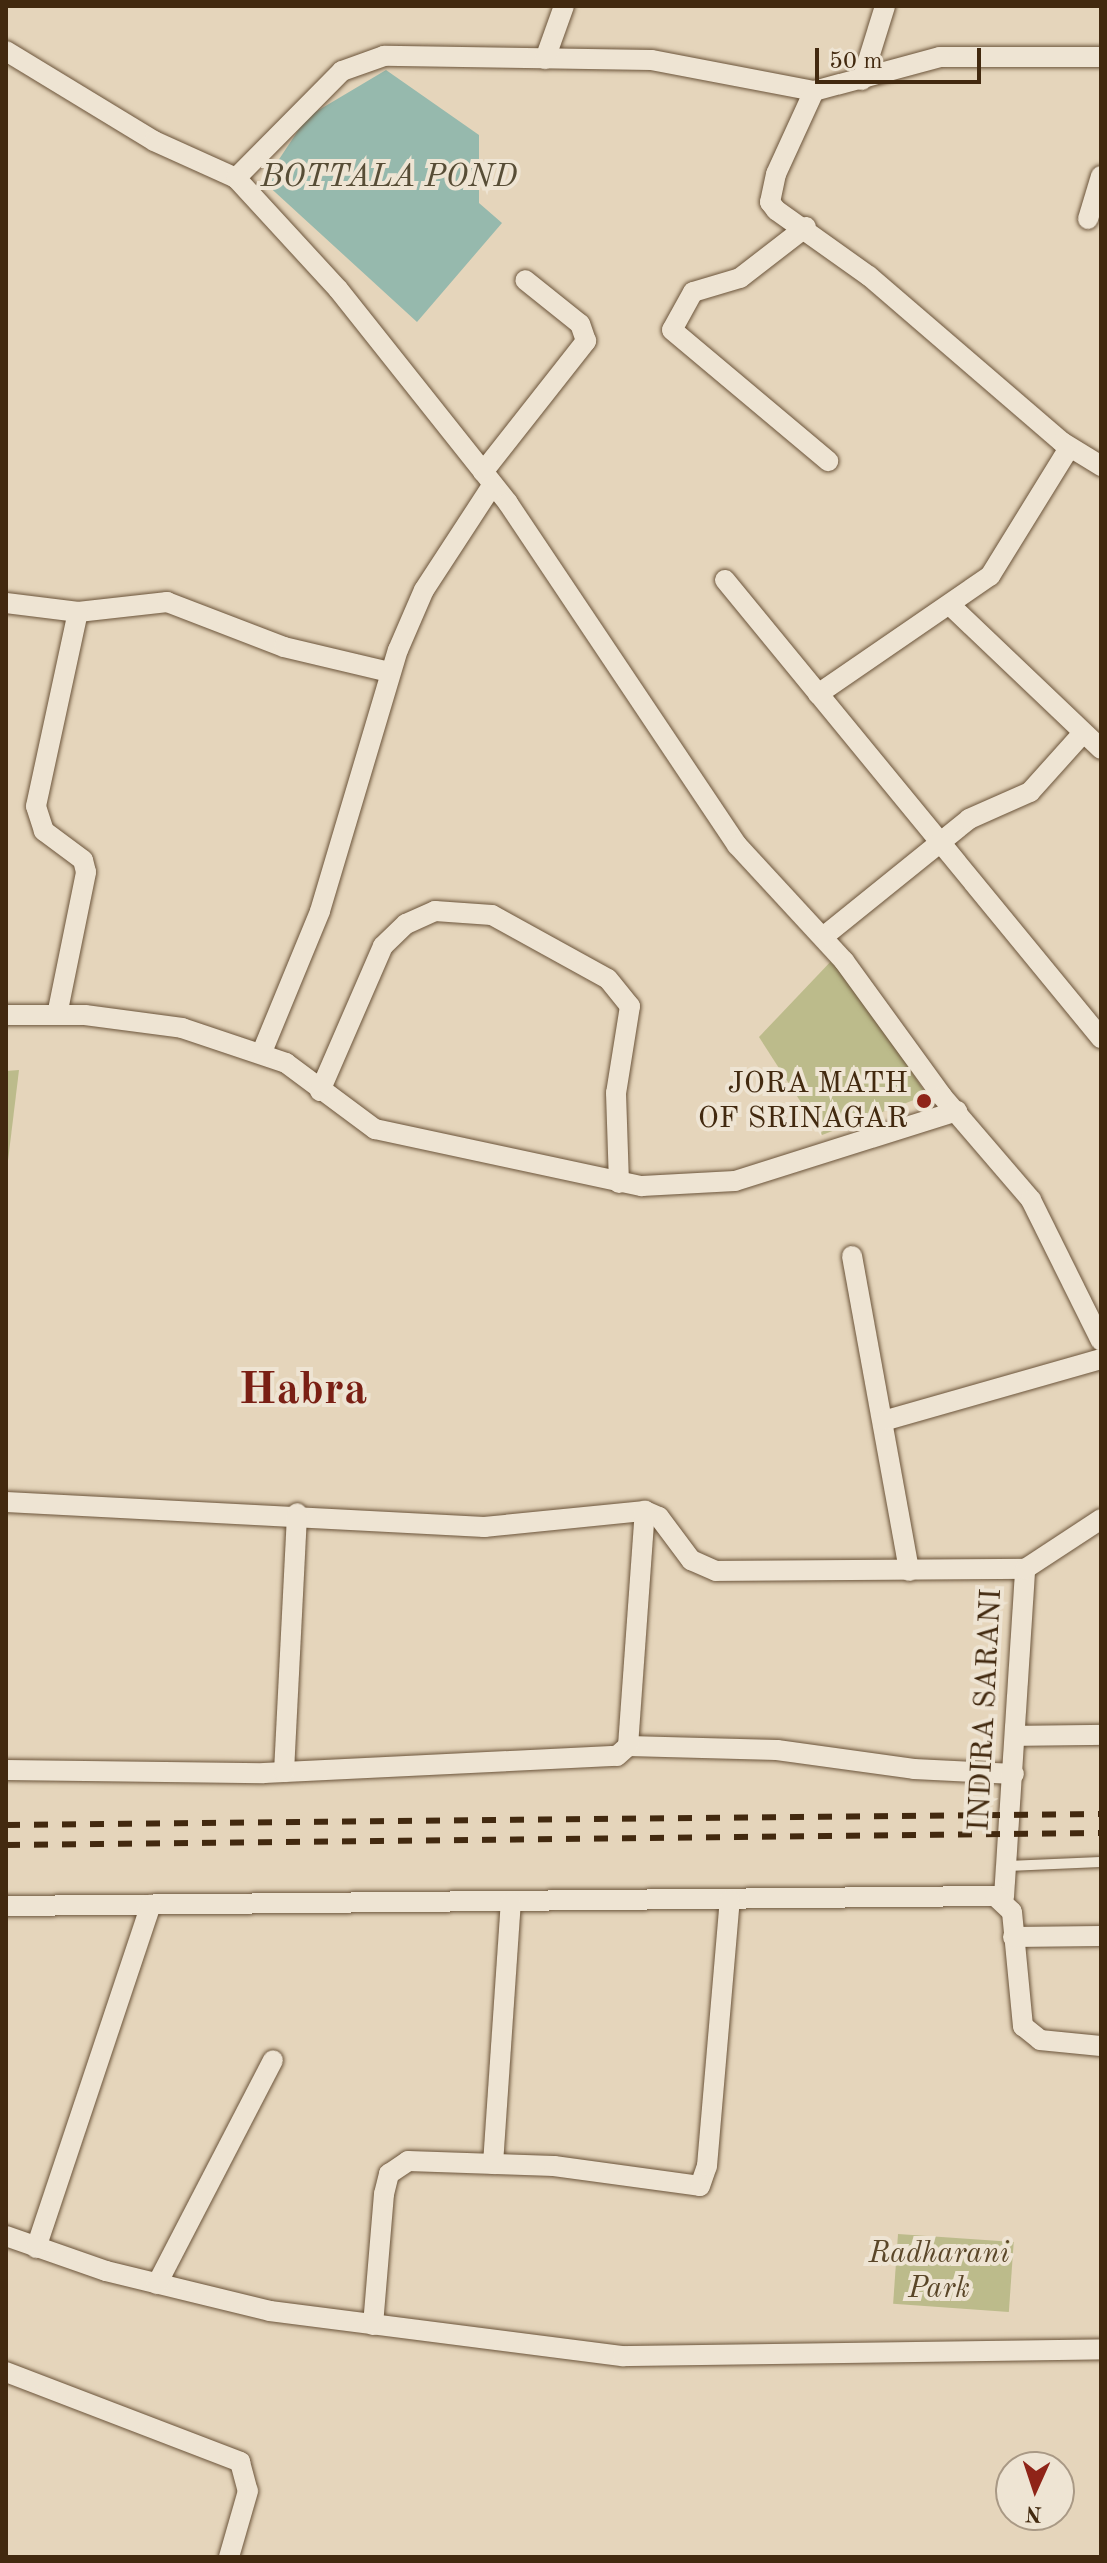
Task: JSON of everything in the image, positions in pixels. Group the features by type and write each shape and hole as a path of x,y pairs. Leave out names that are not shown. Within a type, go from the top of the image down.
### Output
{"street":[{"path":"545,59 564,6"},
{"path":"862,80 885,6"},
{"path":"6,51 154,141 236,178 338,289 488,478 737,845 823,937 957,1111 1031,1200 1101,1341"},
{"path":"236,178 342,71 362,62 416,55 679,63 814,91 965,55 1101,57"},
{"path":"814,91 770,192 776,210 806,227 1069,448 1101,466"},
{"path":"1088,219 1101,176"},
{"path":"806,227 740,278 693,292 672,330 828,461"},
{"path":"262,1052 320,911 389,672 424,590 488,478 586,341 580,324 525,280"},
{"path":"818,694 952,607 1003,560 1069,448"},
{"path":"725,580 944,841 1101,1038"},
{"path":"6,603 78,612 167,602 284,647 389,672"},
{"path":"952,607 1101,749"},
{"path":"57,1015 86,872 83,860 44,831 36,806 78,612"},
{"path":"823,937 990,806 1030,792 1083,733"},
{"path":"320,1091 383,946 406,924 435,911 492,915 608,979 630,1006 615,1105 619,1183"},
{"path":"6,1015 57,1015 182,1028 262,1052 320,1091 353,1118 403,1138 619,1183 735,1181 957,1111"},
{"path":"852,1256 887,1420 909,1571"},
{"path":"887,1420 1101,1359"},
{"path":"6,1502 97,1512 297,1513 484,1527 645,1511 659,1517 691,1560 716,1571 1025,1569"},
{"path":"628,1746 645,1511"},
{"path":"284,1772 297,1513"},
{"name":"INDIRA SARANI","path":"1101,1521 1025,1569 1004,1897 1013,1937 1019,2010 1029,2034 1101,2046"},
{"path":"1015,1736 1101,1735"},
{"path":"6,1770 284,1772 604,1758 628,1746 777,1750 914,1769 1014,1774"},
{"path":"6,1906 1004,1897"},
{"path":"373,2325 389,2174 408,2161 493,2164 700,2186 707,2166 730,1900"},
{"path":"493,2164 511,1903"},
{"path":"36,2248 151,1905"},
{"path":"1013,1937 1101,1936"},
{"path":"157,2284 273,2060"},
{"path":"6,2236 157,2284 373,2325 623,2356 1101,2349"},
{"path":"6,2372 240,2462 248,2491 229,2557"}],"lane":[{"path":"1007,1866 1101,1862"}],"green space":[{"path":"835,957 927,1095 822,1135 759,1037"},
{"path":"19,1070 6,1177 6,1071"},
{"name":"Radharani Park","path":"898,2234 1014,2242 1009,2312 893,2304"}],"water":[{"name":"BOTTALA POND","path":"386,70 479,135 479,203 502,223 417,322 264,182 307,117"}],"railway":[{"path":"6,1825 1101,1814"},
{"path":"6,1845 1101,1833"}],"place":[{"name":"JORA MATH OF SRINAGAR","path":"924,1101"}],"district":[{"name":"Habra","path":"303,1391"}]}
